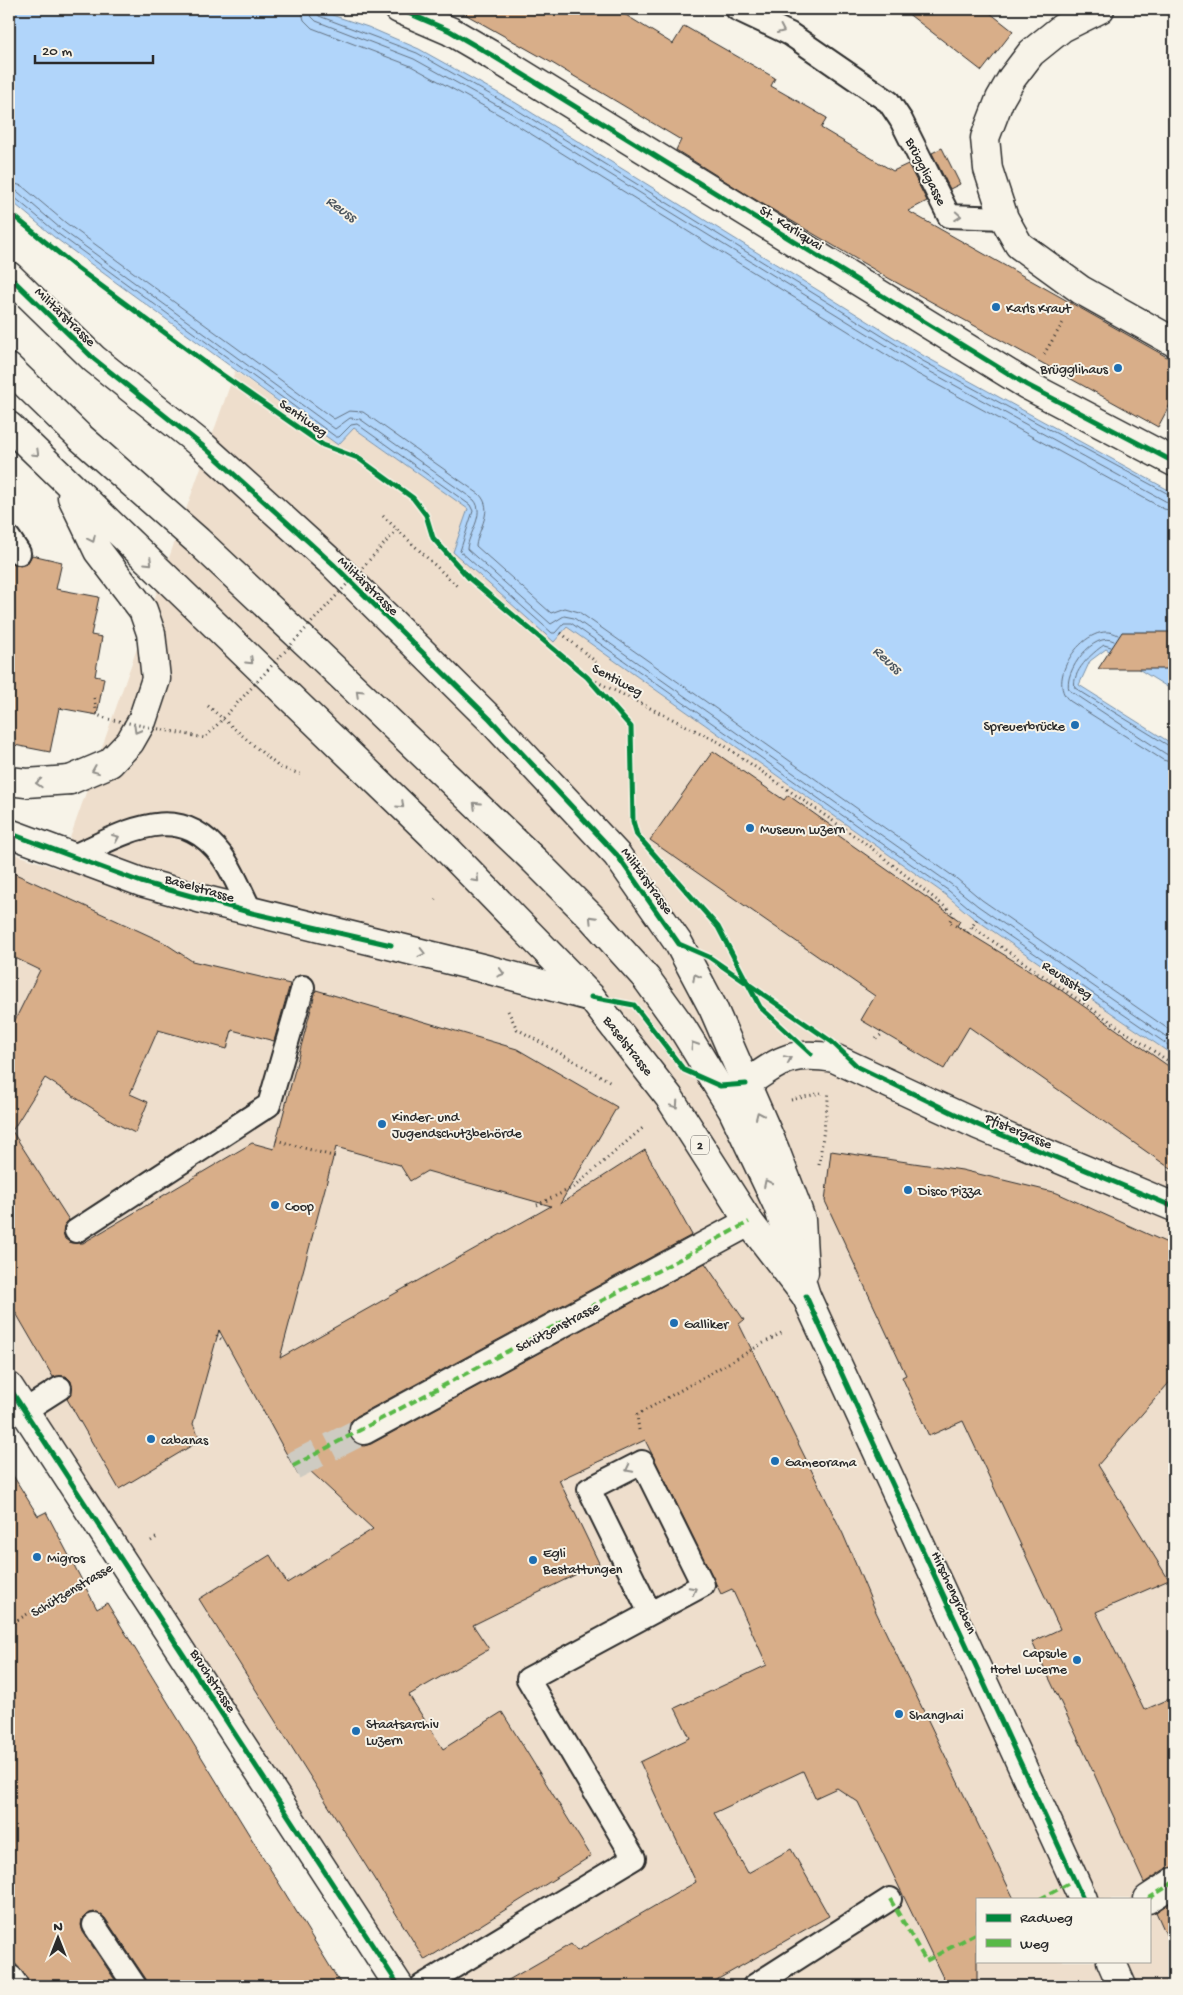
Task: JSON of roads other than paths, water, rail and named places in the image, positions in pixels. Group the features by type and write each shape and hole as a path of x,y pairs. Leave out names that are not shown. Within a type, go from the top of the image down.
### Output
{"main road":[{"name":"St. Karliquai","path":"398,9 450,31 494,56 1027,385 1174,462"},
{"path":"1100,9 1062,28 1031,53 1000,99 985,138 988,169 1004,218 1019,245 1081,290 1174,342"},
{"name":"Militärstrasse","path":"9,276 94,359 204,447 332,564 490,719 597,831 635,878 678,944 712,1008 733,1085"},
{"path":"9,368 80,437 198,542 311,647 592,918 646,978 684,1029 733,1085"},
{"path":"9,426 214,627 434,836 591,997"},
{"path":"9,781 26,784 70,780 110,763 130,742 151,700 156,680 152,633 144,610 98,551 64,479"},
{"name":"Baselstrasse","path":"9,833 141,882 252,913 486,969 591,997 669,1097 749,1222 810,1305"},
{"name":"Pfistergasse","path":"733,1085 794,1056 811,1054 834,1058 978,1125 1174,1207"},
{"name":"2","path":"733,1085 778,1206 810,1305"},
{"name":"Schützenstrasse","path":"364,1430 749,1222"},
{"name":"Hirschengraben","path":"810,1305 1083,1898"},
{"name":"Bruchstrasse","path":"9,1387 400,1986"},
{"path":"1150,1898 1174,1882"},
{"path":"1110,1962 1122,1986"},
{"path":"9,1979 14,1986"}],"lane":[{"name":"Brüggligasse","path":"737,9 790,34 889,102 901,120 950,216 1004,218"},
{"path":"72,857 147,825 168,823 185,825 203,834 223,857 252,913"},
{"path":"76,1231 269,1105 303,987"},
{"path":"24,1411 60,1388"},
{"path":"422,1986 634,1858 528,1679 703,1585 642,1462 589,1489 650,1613"},
{"path":"754,1986 890,1899"},
{"path":"94,1925 135,1986"}],"water":[{"name":"Reuss","path":"9,9 314,9 368,27 419,49 516,103 924,356 1174,493 1174,691 1106,649 1090,661 1079,685 1174,745 1174,1056 971,916 946,895 567,627 554,642 453,552 468,509 354,428 338,445 54,237 9,199"}],"tunnel":[{"path":"293,1466 364,1430"}],"place":[{"name":"Karls Kraut","path":"996,307"},
{"name":"Brügglihaus","path":"1118,368"},
{"name":"Spreuerbrücke","path":"1075,725"},
{"name":"Museum Luzern","path":"750,828"},
{"name":"Kinder- und Jugendschutzbehörde","path":"382,1124"},
{"name":"Disco Pizza","path":"908,1190"},
{"name":"Coop","path":"275,1205"},
{"name":"Galliker","path":"674,1323"},
{"name":"cabanas","path":"151,1439"},
{"name":"Gameorama","path":"775,1461"},
{"name":"Migros","path":"37,1557"},
{"name":"Egli Bestattungen","path":"533,1560"},
{"name":"Capsule Hotel Lucerne","path":"1077,1660"},
{"name":"Shanghai","path":"899,1714"},
{"name":"Staatsarchiv Luzern","path":"356,1731"}]}
